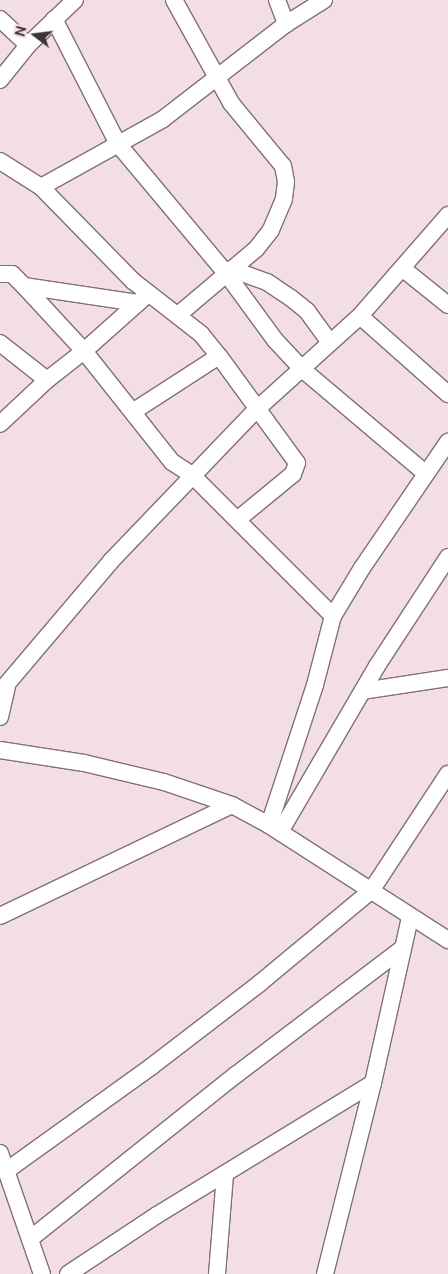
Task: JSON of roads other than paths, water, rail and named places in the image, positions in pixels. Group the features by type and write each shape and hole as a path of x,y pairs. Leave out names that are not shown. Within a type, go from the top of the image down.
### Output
{"street":[{"path":"0,80 28,45 75,0"},
{"path":"174,0 231,103 283,166 286,182 284,199 271,230 256,249 178,315"},
{"path":"277,0 286,24"},
{"path":"41,187 163,119 286,24 324,0"},
{"path":"0,18 28,45"},
{"path":"54,19 108,129 118,144 229,271 275,340 302,369 426,473"},
{"path":"0,161 41,187 133,281 143,299"},
{"path":"0,717 4,689 111,561 257,409 360,316 448,214"},
{"path":"402,268 448,305"},
{"path":"229,271 267,282 291,298 307,311 330,344"},
{"path":"0,274 12,274 24,286 84,351 134,411 172,462 192,475 334,616"},
{"path":"24,286 143,299 178,315 201,334 297,463 296,469 237,520"},
{"path":"0,424 47,380 84,351 143,299"},
{"path":"360,316 448,394"},
{"path":"0,343 47,380"},
{"path":"134,411 219,356"},
{"path":"275,829 334,616 362,568 403,511 448,442"},
{"path":"275,829 448,557"},
{"path":"363,691 448,678"},
{"path":"0,750 84,763 164,782 232,805 275,829 448,940"},
{"path":"6,1170 160,1060 260,983 371,891 448,774"},
{"path":"0,916 232,805"},
{"path":"325,1274 373,1083 410,917"},
{"path":"30,1239 238,1074 403,948"},
{"path":"68,1274 373,1083"},
{"path":"0,1153 41,1272 57,1274"},
{"path":"217,1274 225,1174"}]}
